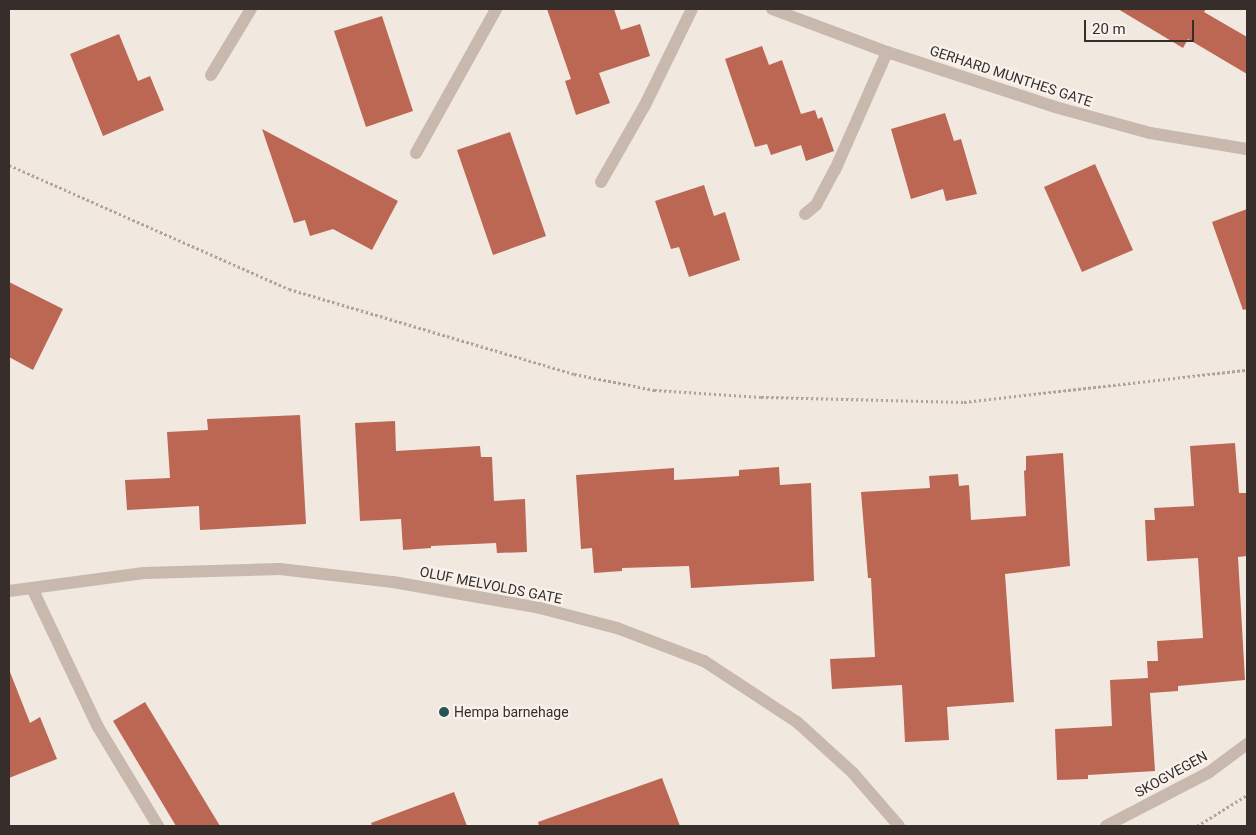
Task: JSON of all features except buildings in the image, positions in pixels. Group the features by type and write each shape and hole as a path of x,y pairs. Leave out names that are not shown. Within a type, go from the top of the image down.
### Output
{"street":[{"path":"210,75 251,9"},
{"path":"416,153 496,9"},
{"path":"601,182 645,105 692,9"},
{"name":"GERHARD MUNTHES GATE","path":"772,9 887,52 1055,107 1140,131 1247,149"},
{"path":"805,214 816,205 836,170 887,52"},
{"name":"OLUF MELVOLDS GATE","path":"9,591 144,573 280,570 422,587 540,608 617,628 704,661 797,722 854,773 899,826"},
{"path":"32,588 98,727 158,826"},
{"name":"SKOGVEGEN","path":"1106,826 1208,774 1247,744"}],"path":[{"path":"9,165 290,289 574,374 654,390 760,397 964,402 1247,370"},
{"path":"1197,826 1247,795"}],"place":[{"name":"Hempa barnehage","path":"444,712"}]}
